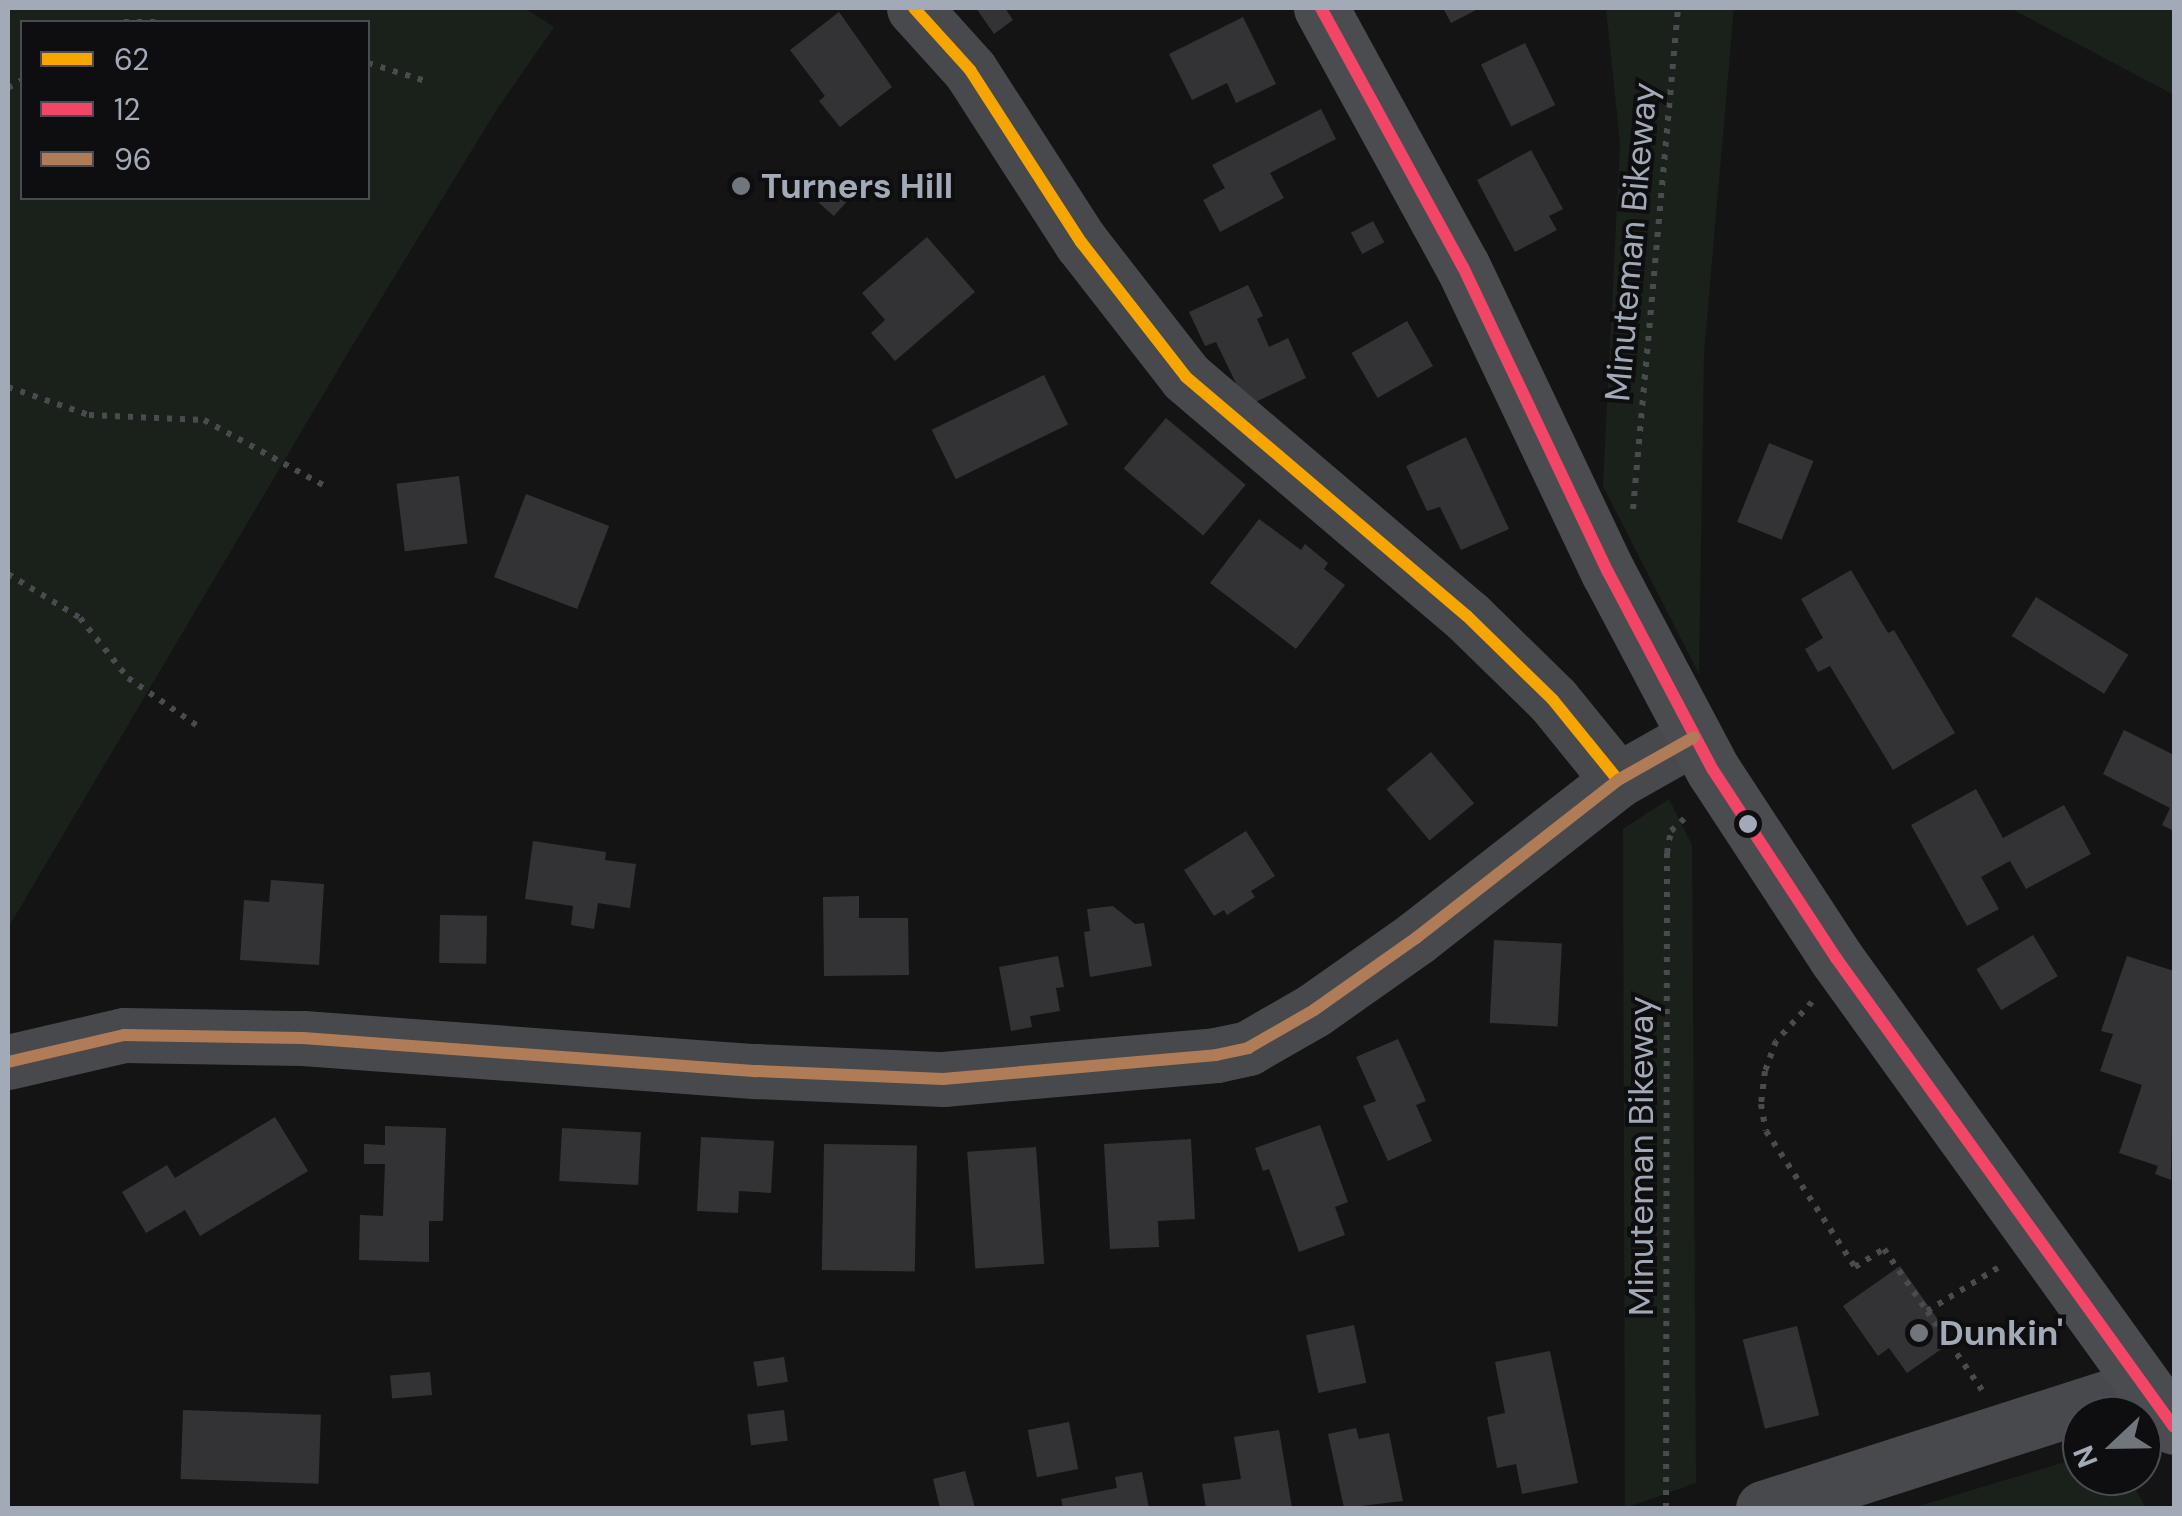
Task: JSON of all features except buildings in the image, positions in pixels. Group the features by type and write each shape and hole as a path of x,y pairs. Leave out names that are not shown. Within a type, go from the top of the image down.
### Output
{"main road":[{"path":"1321,8 1463,266 1608,572 1694,736 1807,915 2164,1396"}],"street":[{"path":"914,8 970,70 1081,242 1186,377 1478,626 1554,700 1618,780"},
{"path":"8,1062 124,1035 302,1038 758,1071 943,1079 1216,1055 1248,1048 1314,1010 1416,938 1618,780 1694,736"},
{"path":"1764,1508 2164,1396"}],"path":[{"name":"Minuteman Bikeway","path":"1635,482 1678,8"},
{"path":"370,64 428,82"},
{"path":"8,387 90,415 204,420 325,486"},
{"path":"8,574 80,618 128,678 202,729"},
{"name":"Minuteman Bikeway","path":"1666,1508 1667,854 1671,830 1690,814"},
{"path":"1813,1001 1776,1041 1765,1071 1761,1104 1766,1131 1855,1267 1884,1249 1986,1395"},
{"path":"1928,1311 1999,1267"}],"shaded area":[{"path":"8,8 524,8 554,27 497,109 349,351 8,928"},
{"path":"1606,8 1734,8 1704,353 1699,674 1603,486 1620,143"},
{"path":"2010,8 2174,8 2174,95"},
{"path":"1669,799 1692,845 1696,1483 1625,1508 1623,829"},
{"path":"2062,1463 2062,1496 2139,1496 2146,1508 1912,1508"}],"transit line":[{"name":"62","path":"914,8 970,70 1081,242 1186,377 1467,616 1553,700 1618,780"},
{"name":"12","path":"1321,8 1463,267 1608,572 1713,770 1836,958 2174,1427"},
{"name":"96","path":"8,1062 124,1035 303,1038 757,1071 943,1079 1216,1055 1248,1048 1314,1010 1416,938 1618,780 1694,737"}],"place":[{"name":"Turners Hill","path":"741,186"},
{"name":"Dunkin'","path":"1919,1333"}]}
